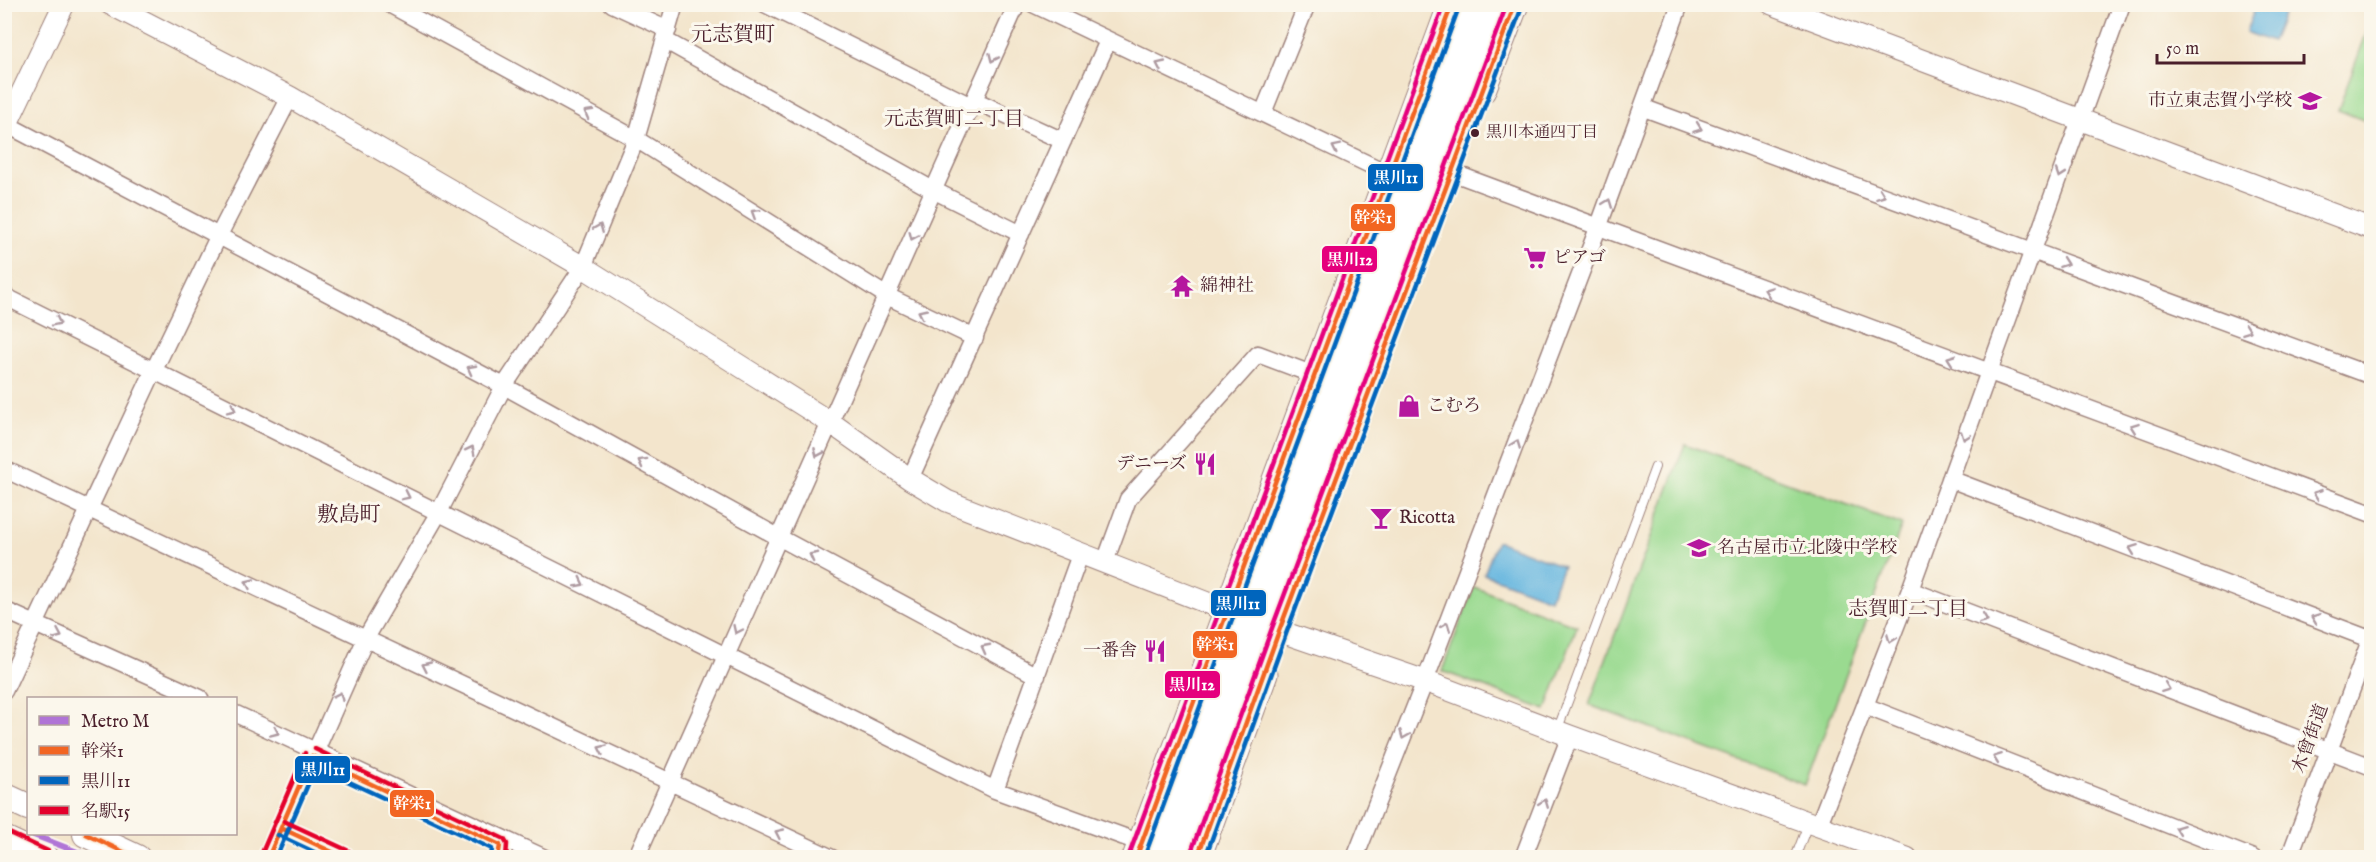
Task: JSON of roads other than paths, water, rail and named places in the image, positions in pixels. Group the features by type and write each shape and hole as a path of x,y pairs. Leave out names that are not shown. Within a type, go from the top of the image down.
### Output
{"highway":[{"path":"1144,853 1226,610 1452,4"},
{"path":"1144,853 1469,4"},
{"path":"1179,858 1499,4"},
{"path":"1197,858 1279,631 1515,4"}],"main road":[{"path":"4,796 27,807"},
{"path":"88,835 137,858"},
{"path":"4,839 45,858"}],"street":[{"path":"64,4 5,126 504,386 1037,676"},
{"path":"110,4 290,97 583,267 831,423 910,479 947,501 1279,631 1425,681 1564,734 1814,822 1907,858"},
{"path":"389,4 636,139 887,296 975,338"},
{"path":"612,4 933,190 1021,234"},
{"path":"268,858 366,638 439,512 504,386 583,267 636,139 675,4"},
{"path":"765,4 973,103 1063,141"},
{"path":"636,858 724,656 780,538 1017,4"},
{"path":"1033,4 1389,174"},
{"path":"1263,113 1307,4"},
{"path":"1355,858 1644,108 1680,4"},
{"path":"1772,4 2372,229"},
{"path":"1814,822 1865,706 1910,590 2122,4"},
{"path":"910,479 1108,41"},
{"path":"4,691 218,237 290,97"},
{"path":"1644,108 2372,376"},
{"path":"1451,172 2372,514"},
{"path":"4,296 994,790 1144,853"},
{"path":"1104,562 1128,499 1258,354 1314,375"},
{"path":"4,469 831,858"},
{"path":"1950,479 2371,638"},
{"path":"994,790 1081,552"},
{"path":"1910,590 2372,767"},
{"path":"4,610 196,697"},
{"name":"木曾街道","path":"2289,858 2371,638"},
{"path":"1865,706 2253,858"},
{"path":"237,715 313,753 545,858"},
{"path":"1523,858 1564,734"}],"lane":[{"path":"1564,734 1655,467"},
{"path":"313,753 500,845 498,858"},
{"path":"1795,858 1814,822"},
{"path":"281,828 346,858"}],"water":[{"path":"2256,5 2287,5 2272,42 2246,32"},
{"path":"1497,541 1563,566 1550,599 1484,574"}],"metro line":[{"name":"M","path":"34,835 93,858"}],"place":[{"name":"市立東志賀小学校","path":"2310,101"},
{"name":"黒川本通四丁目","path":"1475,133"},
{"name":"ピアゴ","path":"1535,258"},
{"name":"綿神社","path":"1182,286"},
{"name":"こむろ","path":"1409,406"},
{"name":"デニーズ","path":"1205,464"},
{"name":"Ricotta","path":"1381,518"},
{"name":"名古屋市立北陵中学校","path":"1699,548"},
{"name":"一番舎","path":"1155,651"}],"district":[{"name":"元志賀町","path":"733,35"},
{"name":"元志賀町二丁目","path":"954,119"},
{"name":"敷島町","path":"349,515"},
{"name":"志賀町二丁目","path":"1908,609"}]}
